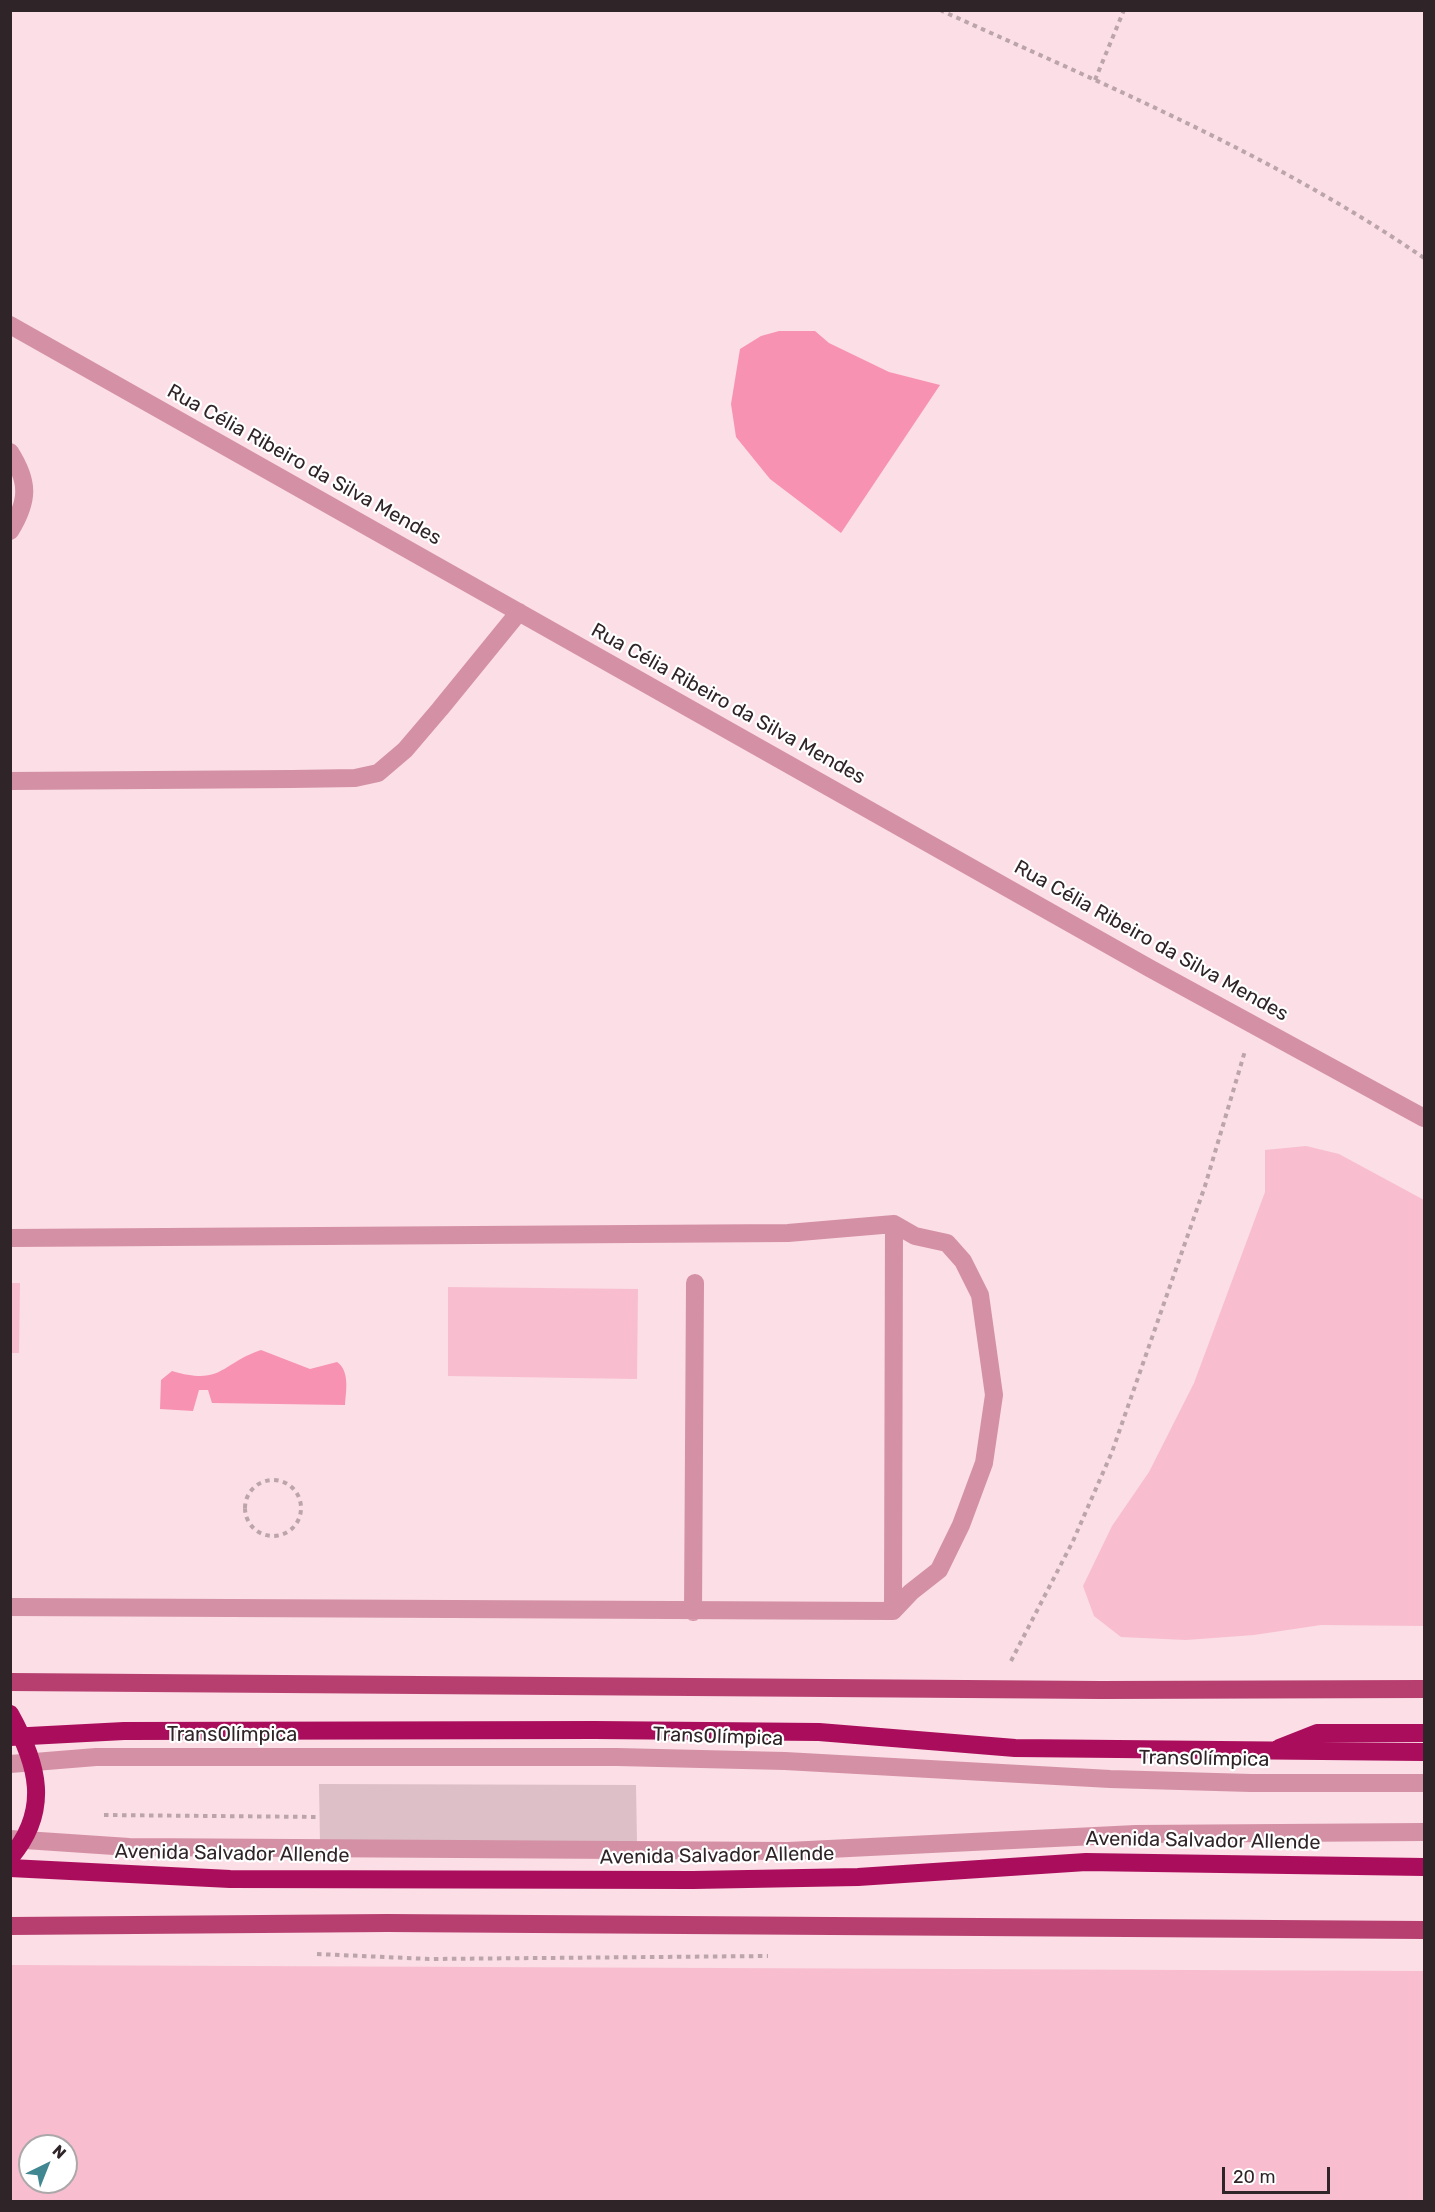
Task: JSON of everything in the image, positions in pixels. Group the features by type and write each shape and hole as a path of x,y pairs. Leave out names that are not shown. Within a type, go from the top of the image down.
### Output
{"highway":[{"path":"10,1714 16,1736 34,1762 37,1787 35,1810 10,1858"},
{"path":"16,1736 124,1731 296,1729 819,1732 1015,1748 1425,1752"},
{"path":"1271,1752 1317,1733 1425,1733"},
{"name":"Avenida Salvador Allende","path":"10,1868 230,1879 693,1880 858,1877 1086,1862 1425,1867"}],"main road":[{"path":"10,1682 996,1689 1425,1689"},
{"path":"10,1926 387,1923 1425,1930"}],"street":[{"name":"Rua Célia Ribeiro da Silva Mendes","path":"10,325 1253,1024 1425,1118"},
{"path":"10,452 23,475 25,491 24,504 10,531"},
{"path":"10,781 345,778 378,773 405,750 519,612"},
{"path":"10,1238 427,1238 788,1233 894,1224 915,1236 947,1243 963,1261 980,1295 994,1395 984,1463 961,1525 939,1570 893,1611 693,1612 10,1607"},
{"path":"893,1611 894,1224"},
{"path":"693,1612 695,1283"},
{"name":"TransOlímpica","path":"10,1764 96,1757 617,1757 785,1761 1110,1779 1425,1784"},
{"path":"18,1840 129,1848 788,1851 1136,1834 1425,1832"}],"path":[{"path":"940,10 1222,138 1380,227 1425,258"},
{"path":"1095,80 1124,10"},
{"path":"996,1689 1073,1541 1113,1452 1205,1186 1253,1024"},
{"path":"269,1480 287,1484 299,1497 300,1515 291,1530 284,1534 265,1535 257,1531 246,1516 247,1497 260,1483 269,1480"},
{"path":"94,1815 320,1817"}],"shaded area":[{"path":"779,331 815,331 829,343 889,372 940,385 841,533 770,479 736,437 731,404 740,349 761,336"},
{"path":"1306,1146 1339,1154 1424,1200 1424,1626 1321,1625 1254,1635 1186,1640 1121,1637 1094,1616 1083,1586 1112,1526 1149,1472 1194,1383 1265,1192 1265,1150"},
{"path":"11,1283 20,1283 19,1353 11,1353"},
{"path":"448,1287 638,1289 637,1379 448,1376"},
{"path":"261,1350 310,1369 337,1362 346,1376 345,1405 212,1403 208,1390 199,1390 193,1411 160,1409 161,1380 172,1371 188,1375 211,1375"},
{"path":"11,1965 1424,1971 1424,2201 11,2201"}],"building":[{"path":"319,1784 636,1785 637,1844 320,1843"}]}
